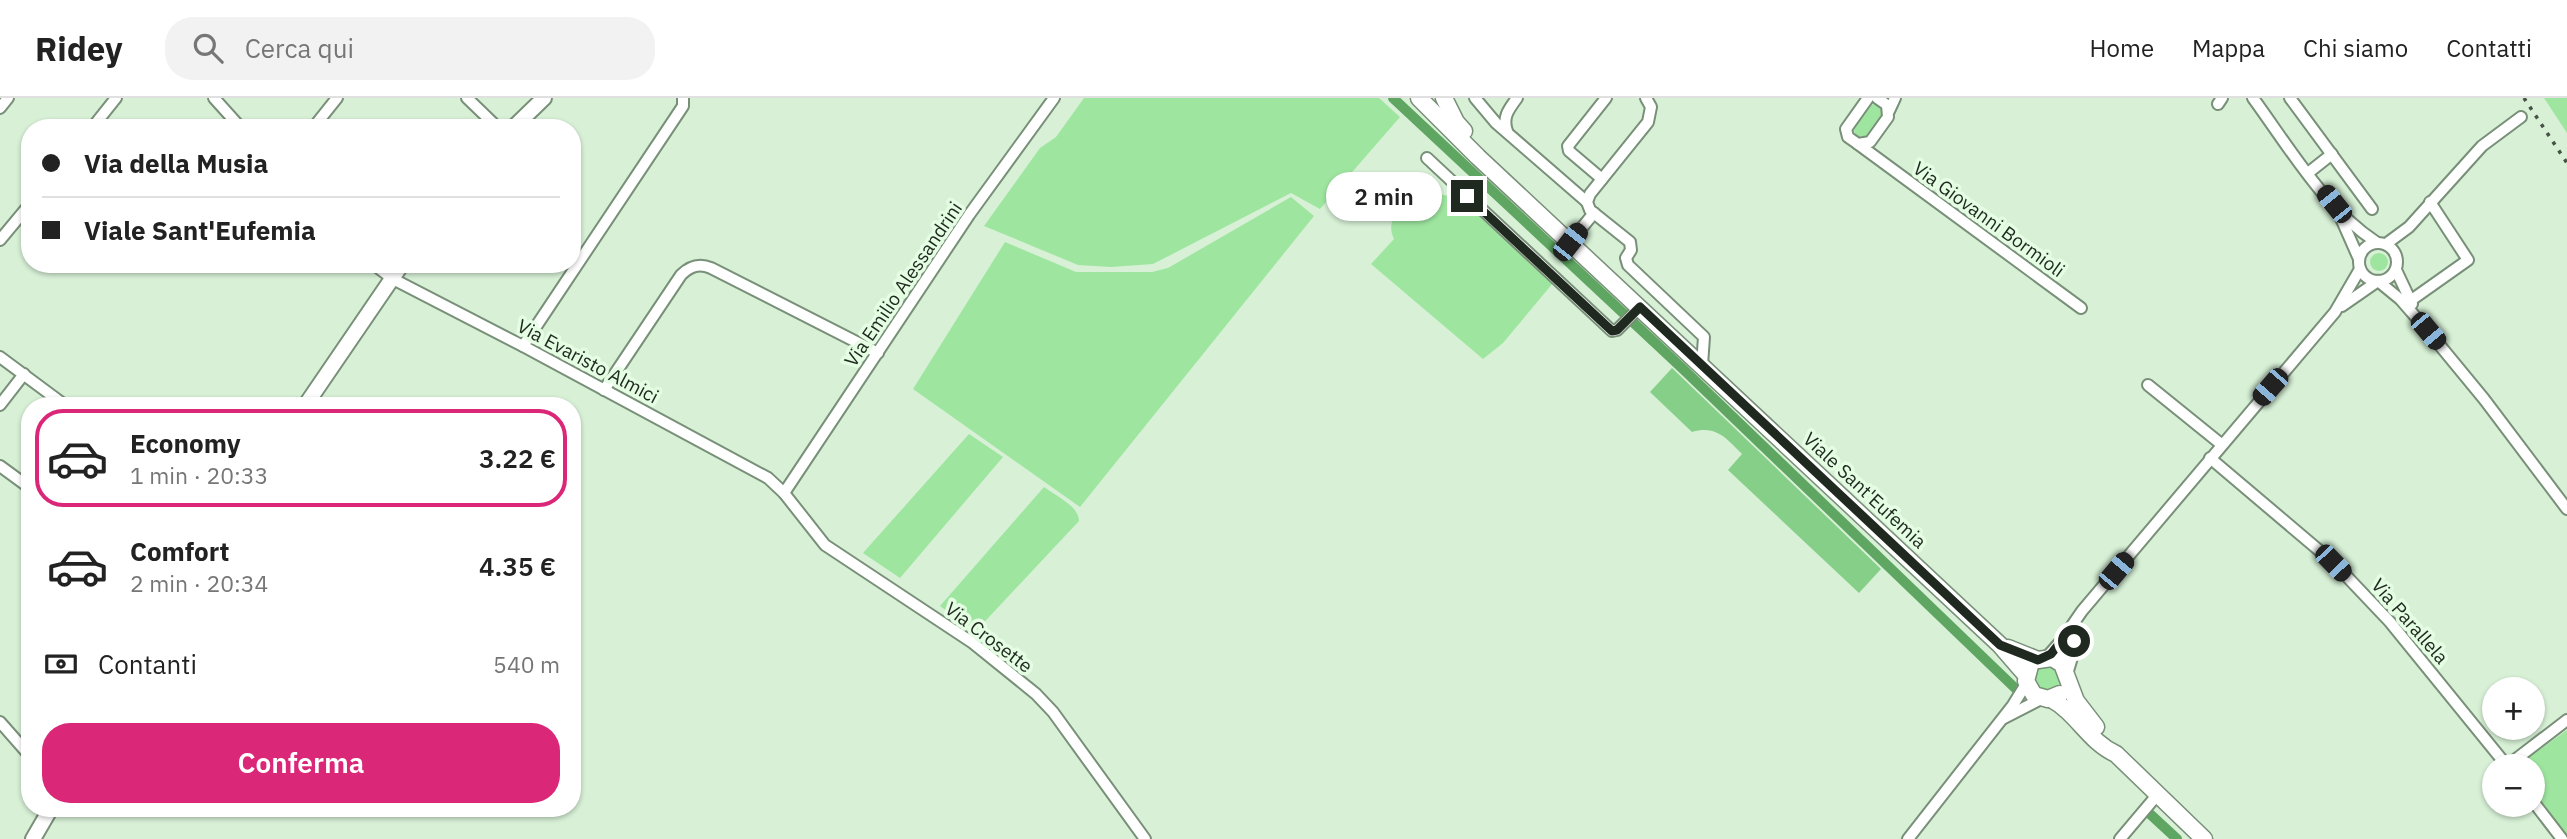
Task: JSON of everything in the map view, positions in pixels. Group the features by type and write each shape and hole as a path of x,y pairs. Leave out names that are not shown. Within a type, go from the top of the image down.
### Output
{"main road":[{"name":"Viale Sant'Eufemia","path":"1444,98 1456,122 1516,191"},
{"name":"Viale Sant'Eufemia","path":"1426,99 1461,140 1570,242 1636,311 1702,365 2000,645 2026,679 2034,695 2065,709 2101,747 2116,754"},
{"name":"Viale Sant'Eufemia","path":"2000,645 2042,659 2057,660 2079,706 2108,740 2116,754 2204,839"},
{"path":"2026,679 2030,666 2042,659"},
{"path":"2046,699 2063,691 2067,678"}],"street":[{"path":"0,108 8,98"},
{"path":"99,119 116,98"},
{"path":"214,98 233,119"},
{"path":"320,119 337,98"},
{"path":"467,98 488,119"},
{"path":"479,109 485,98"},
{"path":"522,119 544,98"},
{"path":"581,259 683,106 683,98"},
{"name":"Via Emilio Alessandrini","path":"784,493 969,215 1054,98"},
{"path":"1475,98 1496,123 1630,243 1631,250 1626,258 1628,265 1704,337 1702,365"},
{"path":"1507,131 1506,113 1517,98"},
{"path":"1602,179 1569,150 1568,146 1606,98"},
{"path":"1587,202 1588,197 1648,122 1651,107 1646,98"},
{"name":"Via Giovanni Bormioli","path":"1868,98 1846,130 1848,137 1864,144 1876,157 2081,308"},
{"path":"1877,98 1889,111"},
{"path":"1864,144 1888,117 1895,98"},
{"path":"2253,98 2334,204 2359,231 2396,254"},
{"path":"2290,98 2372,209"},
{"path":"1487,111 1494,115 1506,113"},
{"path":"2428,331 2396,270 2396,254 2409,226 2430,202 2483,146 2521,117"},
{"path":"2308,173 2332,154"},
{"path":"1427,158 1609,329 1614,331 1636,311"},
{"path":"2410,301 2468,260 2430,202"},
{"path":"2334,204 2367,278 2378,281 2400,299 2428,331 2484,399 2567,509"},
{"path":"1570,242 1594,213"},
{"path":"0,240 21,215"},
{"path":"2042,659 2071,629 2082,611 2221,444 2335,312 2360,264 2365,248 2381,243 2409,226"},
{"path":"604,390 681,275 698,265 711,268 878,354"},
{"path":"2335,312 2378,281 2389,278 2396,270"},
{"name":"Via Evaristo Almici","path":"385,273 747,465 784,493"},
{"path":"311,397 397,273"},
{"path":"523,346 572,273"},
{"path":"0,357 54,397"},
{"path":"0,405 24,374"},
{"path":"2148,385 2221,444"},
{"name":"Via Parallela","path":"2210,458 2353,583 2399,632 2497,754"},
{"path":"0,466 21,481"},
{"name":"Via Crosette","path":"784,493 825,545 973,643 1036,694 1145,839"},
{"path":"2067,678 2074,651 2071,629"},
{"path":"1908,839 2013,705 2026,679"},
{"path":"1999,721 2046,699"},
{"path":"2523,754 2567,720"},
{"path":"0,722 21,746"},
{"path":"2120,839 2158,794"},
{"path":"33,839 46,817"},
{"path":"2545,817 2561,839"}],"green space":[{"path":"1084,98 1379,98 1400,117 1320,209 1291,193 1153,264 1111,267 1078,265 984,226 1040,148 1056,137"},
{"path":"2544,98 2567,98 2567,133"},
{"path":"1876,104 1882,109 1882,117 1867,137 1857,136 1854,128 1857,120 1869,105"},
{"path":"1438,194 1455,197 1473,207 1553,283 1503,343 1483,359 1371,264 1394,239 1391,230 1396,214 1411,203"},
{"path":"1291,197 1314,216 1080,507 913,389 1005,242 1076,272 1152,272 1168,268"},
{"path":"2379,253 2385,256 2388,262 2385,268 2379,271 2373,268 2370,262 2373,256"},
{"path":"1672,368 1881,569 1859,593 1728,470 1742,454 1731,443 1720,434 1708,430 1692,432 1650,392"},
{"path":"969,434 1003,457 900,578 863,553"},
{"path":"1044,487 1071,506 1079,521 975,632 940,606"},
{"path":"2047,665 2056,669 2060,678 2056,687 2047,691 2038,687 2034,678 2038,669"},
{"path":"2567,730 2567,836 2545,806 2545,754 2534,754"}],"waterway":[{"path":"1393,98 1682,368 2017,690"},
{"path":"2150,814 2177,839"}],"railway":[{"path":"2524,98 2567,163"}],"route":[{"path":"1467,196 1612,331 1617,330 1640,307 2000,645 2038,660 2051,654 2071,629 2074,641"}]}
